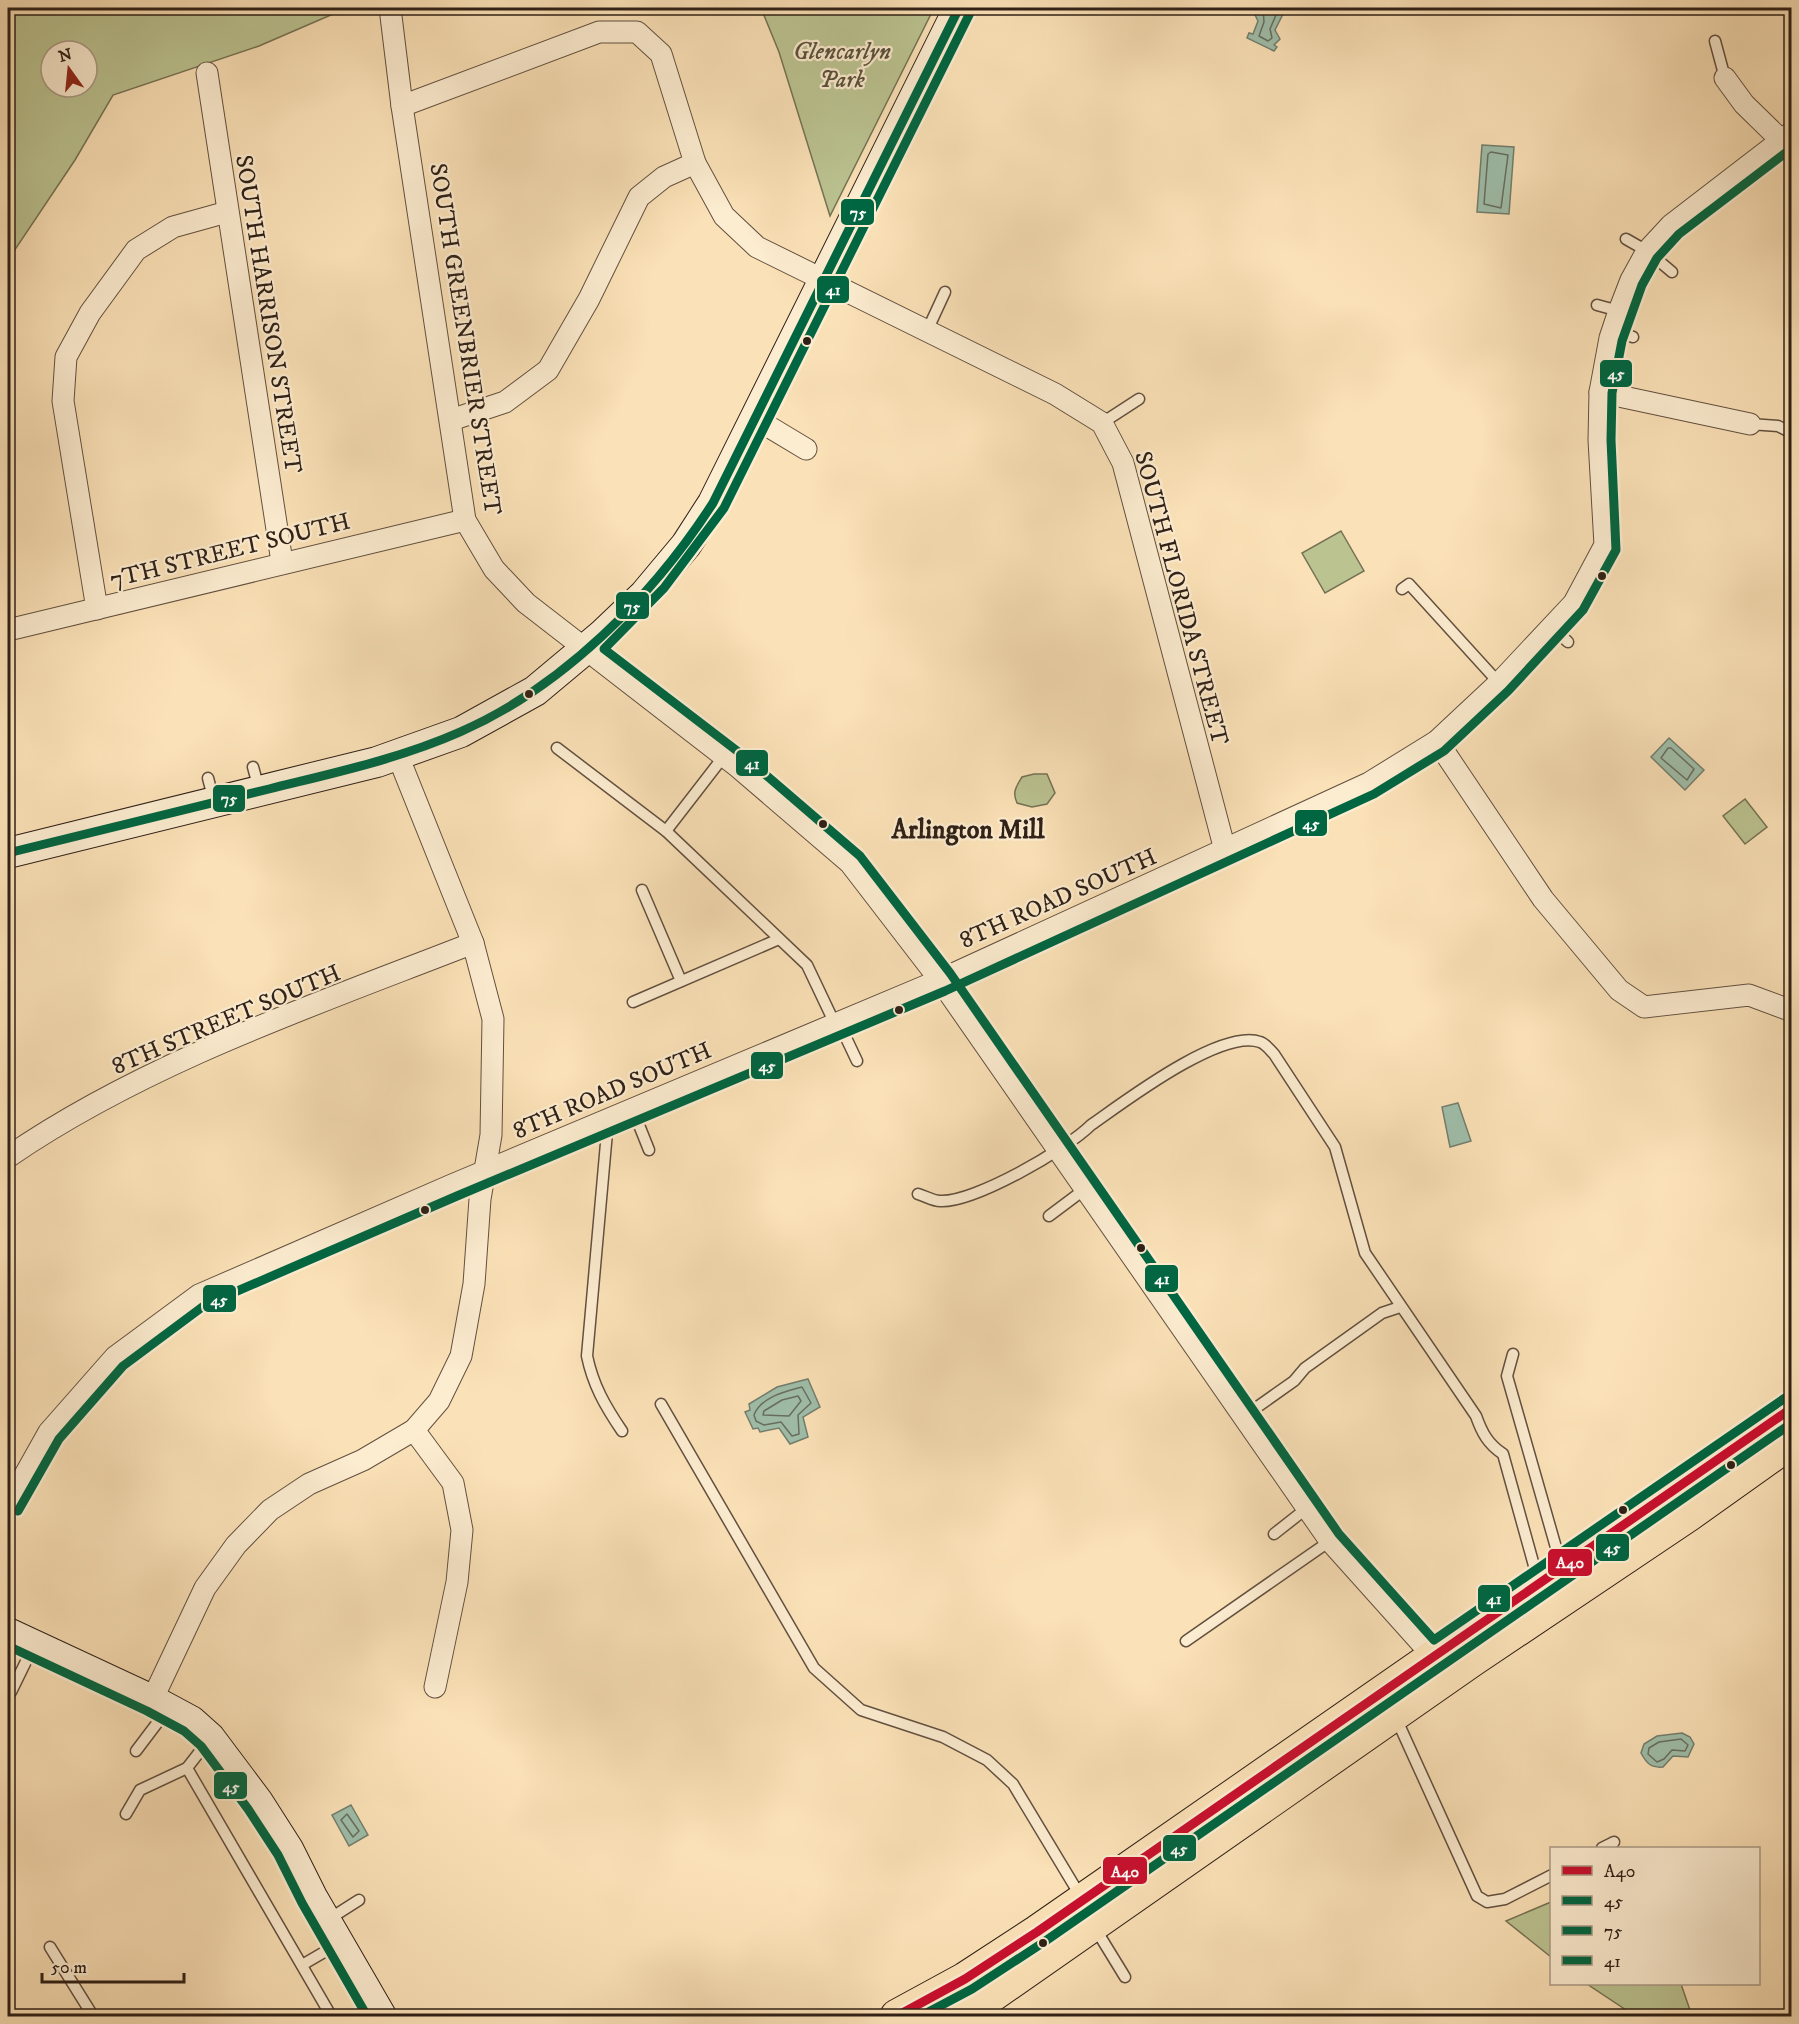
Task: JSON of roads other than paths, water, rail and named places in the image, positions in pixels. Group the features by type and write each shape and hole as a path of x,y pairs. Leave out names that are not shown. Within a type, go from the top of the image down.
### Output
{"main road":[{"path":"962,2016 1088,1913 1441,1666 1780,1445 1791,1408"},
{"path":"1441,1666 1550,1575 1780,1445"},
{"path":"900,2016 983,1968 1088,1913"}],"street":[{"name":"SOUTH GREENBRIER STREET","path":"390,8 402,106 452,420 465,520 494,568 526,603 724,756 850,863 940,980 1330,1541 1441,1666"},
{"path":"8,853 257,779 398,756 461,732 535,692 586,650 645,594 686,545 713,503 959,8"},
{"path":"402,106 598,32 637,32 662,54 695,163 724,216 757,247 1055,394 1102,423"},
{"name":"SOUTH HARRISON STREET","path":"207,73 282,562"},
{"path":"1725,78 1744,105 1788,141"},
{"name":"8TH ROAD SOUTH","path":"8,1505 49,1432 115,1357 200,1295 486,1170 608,1121 940,980 1369,783 1437,741 1499,683 1574,603 1605,545 1599,440 1600,392 1616,320 1631,280 1647,251 1671,225 1788,141"},
{"path":"452,420 505,402 548,370 589,299 639,197 664,177 695,163"},
{"path":"97,609 63,401 66,357 90,313 136,250 173,227 227,212"},
{"path":"1600,392 1750,424"},
{"path":"756,419 806,449"},
{"name":"SOUTH FLORIDA STREET","path":"1102,423 1123,463 1225,850"},
{"name":"7TH STREET SOUTH","path":"8,630 282,562 465,520"},
{"path":"1437,741 1543,898 1620,990 1644,1007 1749,995 1791,1011"},
{"path":"160,1704 205,1588 236,1545 270,1510 309,1484 363,1460 414,1430 439,1401 461,1356 474,1284 480,1199 491,1135 493,1018 473,943 398,756"},
{"name":"8TH STREET SOUTH","path":"8,1156 102,1101 179,1063 473,943"},
{"path":"414,1430 453,1482 462,1530 457,1582 435,1687"},
{"path":"21,1639 160,1704 191,1721 210,1738 258,1802 288,1849 381,2016"}],"lane":[{"path":"1715,41 1725,78"},
{"path":"1626,239 1647,251 1672,272"},
{"path":"927,331 945,292"},
{"path":"1597,305 1634,337"},
{"path":"1102,423 1139,399"},
{"path":"1750,424 1778,426 1791,433"},
{"path":"1402,588 1409,584 1499,683"},
{"path":"1552,627 1568,642"},
{"path":"557,748 666,831 810,970 856,1061"},
{"path":"666,831 724,756"},
{"path":"642,890 681,981"},
{"path":"633,1002 779,939"},
{"path":"918,1194 939,1201 961,1198 1023,1170 1057,1150 1194,1056 1248,1040 1263,1042 1274,1054 1335,1148 1365,1253 1476,1416 1482,1432 1492,1446 1503,1454 1550,1575"},
{"path":"633,1110 649,1150"},
{"path":"608,1121 587,1356 591,1377 601,1400 622,1431"},
{"path":"1049,1216 1085,1189"},
{"path":"1243,1417 1294,1381 1305,1368 1382,1313 1400,1307"},
{"path":"1513,1354 1508,1376 1550,1575"},
{"path":"661,1404 814,1668 861,1710 944,1737 987,1760 1013,1784 1125,1977"},
{"path":"1274,1534 1308,1508"},
{"path":"1186,1641 1330,1541"},
{"path":"11,1692 21,1639"},
{"path":"1389,1703 1477,1896 1487,1902 1505,1899 1550,1876"},
{"path":"136,1751 160,1704"},
{"path":"126,1814 141,1790 187,1768 210,1738"},
{"path":"187,1768 330,2013 327,2016"},
{"path":"1604,1847 1614,1842"},
{"path":"302,1965 326,1920 359,1900"},
{"path":"50,1947 93,2016"}],"water":[{"path":"1259,8 1275,8 1284,12 1275,30 1280,39 1274,45 1277,47 1274,51 1247,38 1249,33 1253,34 1258,21 1254,13"},
{"path":"1482,145 1514,147 1509,214 1477,212"},
{"path":"1669,738 1704,770 1685,790 1651,757"},
{"path":"1458,1103 1471,1141 1450,1147 1442,1107"},
{"path":"808,1379 820,1407 803,1417 808,1437 790,1444 779,1428 760,1432 758,1428 753,1429 745,1412 750,1410 749,1404 777,1387"},
{"path":"1682,1733 1690,1737 1694,1744 1688,1757 1673,1756 1663,1767 1655,1767 1645,1760 1641,1753 1644,1744 1657,1736"},
{"path":"351,1805 368,1835 349,1846 332,1815"}],"district":[{"name":"Arlington Mill","path":"968,829"}],"park label":[{"name":"Glencarlyn Park","path":"842,65"}]}
